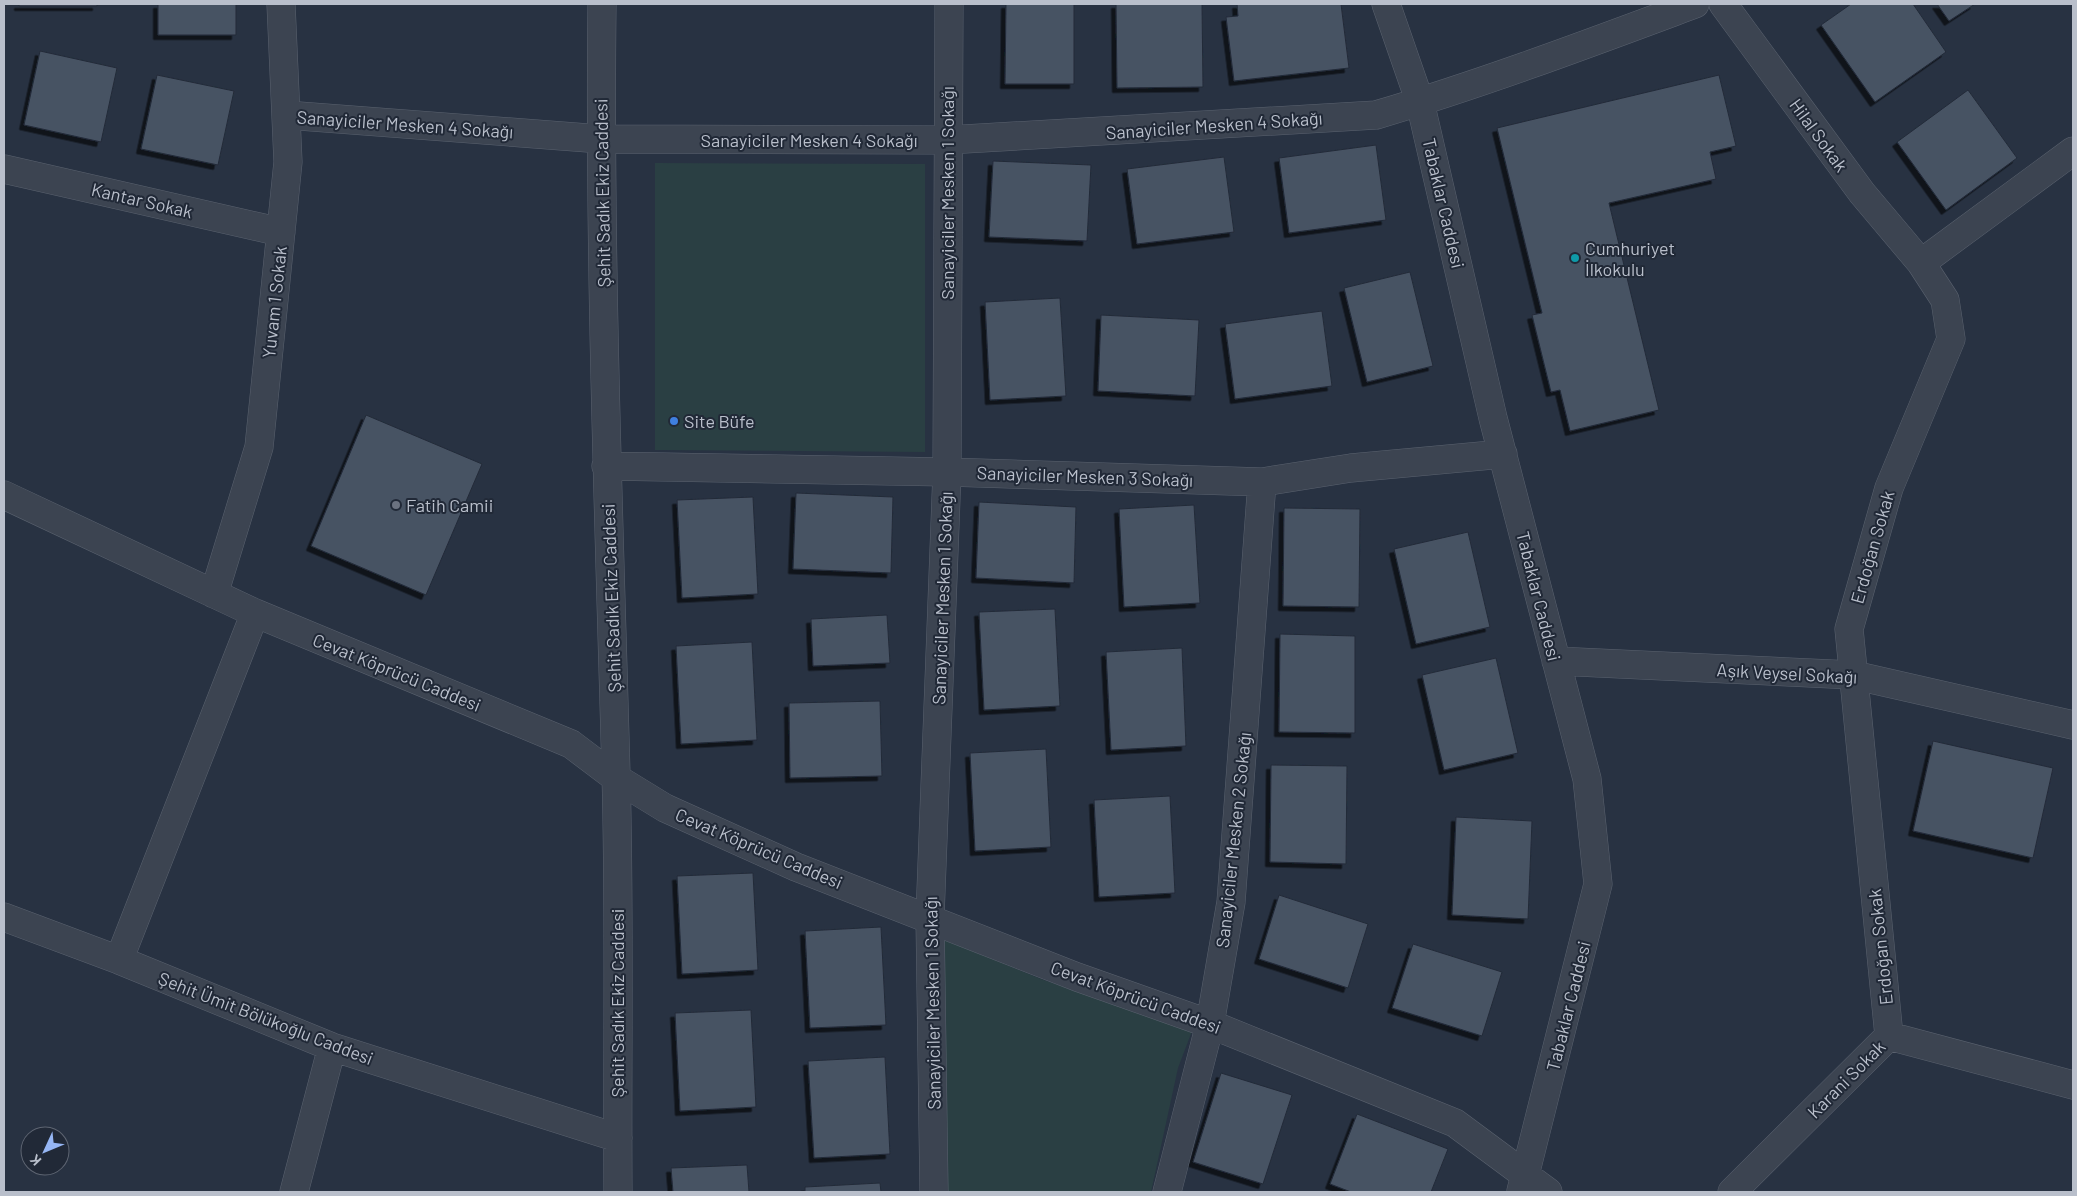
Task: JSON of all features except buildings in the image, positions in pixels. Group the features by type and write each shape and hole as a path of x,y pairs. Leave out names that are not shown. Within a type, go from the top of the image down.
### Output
{"street":[{"name":"Yuvam 1 Sokak","path":"214,594 259,447 288,162 281,4"},
{"name":"Şehit Sadık Ekiz Caddesi","path":"602,4 601,139 606,466 616,778 618,1192"},
{"name":"Sanayiciler Mesken 1 Sokağı","path":"934,1192 930,918 947,472 949,4"},
{"name":"Tabaklar Caddesi","path":"1386,4 1420,102 1503,454 1587,780 1598,884 1523,1184"},
{"path":"1420,102 1695,4"},
{"name":"Hilal Sokak","path":"1723,4 1862,193 1921,263"},
{"name":"Sanayiciler Mesken 4 Sokağı","path":"286,115 601,139 947,140 1376,115 1420,102"},
{"path":"1921,263 2073,151"},
{"name":"Kantar Sokak","path":"4,169 281,232"},
{"name":"Erdoğan Sokak","path":"1889,1036 1849,629 1861,580 1889,488 1951,339 1944,300 1921,263"},
{"name":"Sanayiciler Mesken 3 Sokağı","path":"606,466 947,472 1262,482 1351,468 1503,454"},
{"name":"Sanayiciler Mesken 2 Sokağı","path":"1167,1192 1210,1024 1231,902 1262,482"},
{"name":"Cevat Köprücü Caddesi","path":"4,495 255,613 571,744 616,778 665,808 796,867 1077,977 1210,1024 1455,1122 1523,1184 1548,1192"},
{"path":"119,960 255,613"},
{"name":"Aşık Veysel Sokağı","path":"1556,662 1853,675 2073,725"},
{"name":"Şehit Ümit Bölükoğlu Caddesi","path":"4,917 119,960 332,1047 618,1138"},
{"name":"Karani Sokak","path":"1732,1192 1889,1036 2073,1085"},
{"path":"294,1192 332,1047"}],"green space":[{"path":"655,163 925,164 925,452 655,450"},
{"path":"943,939 1041,979 1192,1031 1178,1068 1151,1192 945,1192"}],"place":[{"name":"Cumhuriyet İlkokulu","path":"1575,258"},
{"name":"Site Büfe","path":"674,421"},
{"name":"Fatih Camii","path":"396,505"}]}
